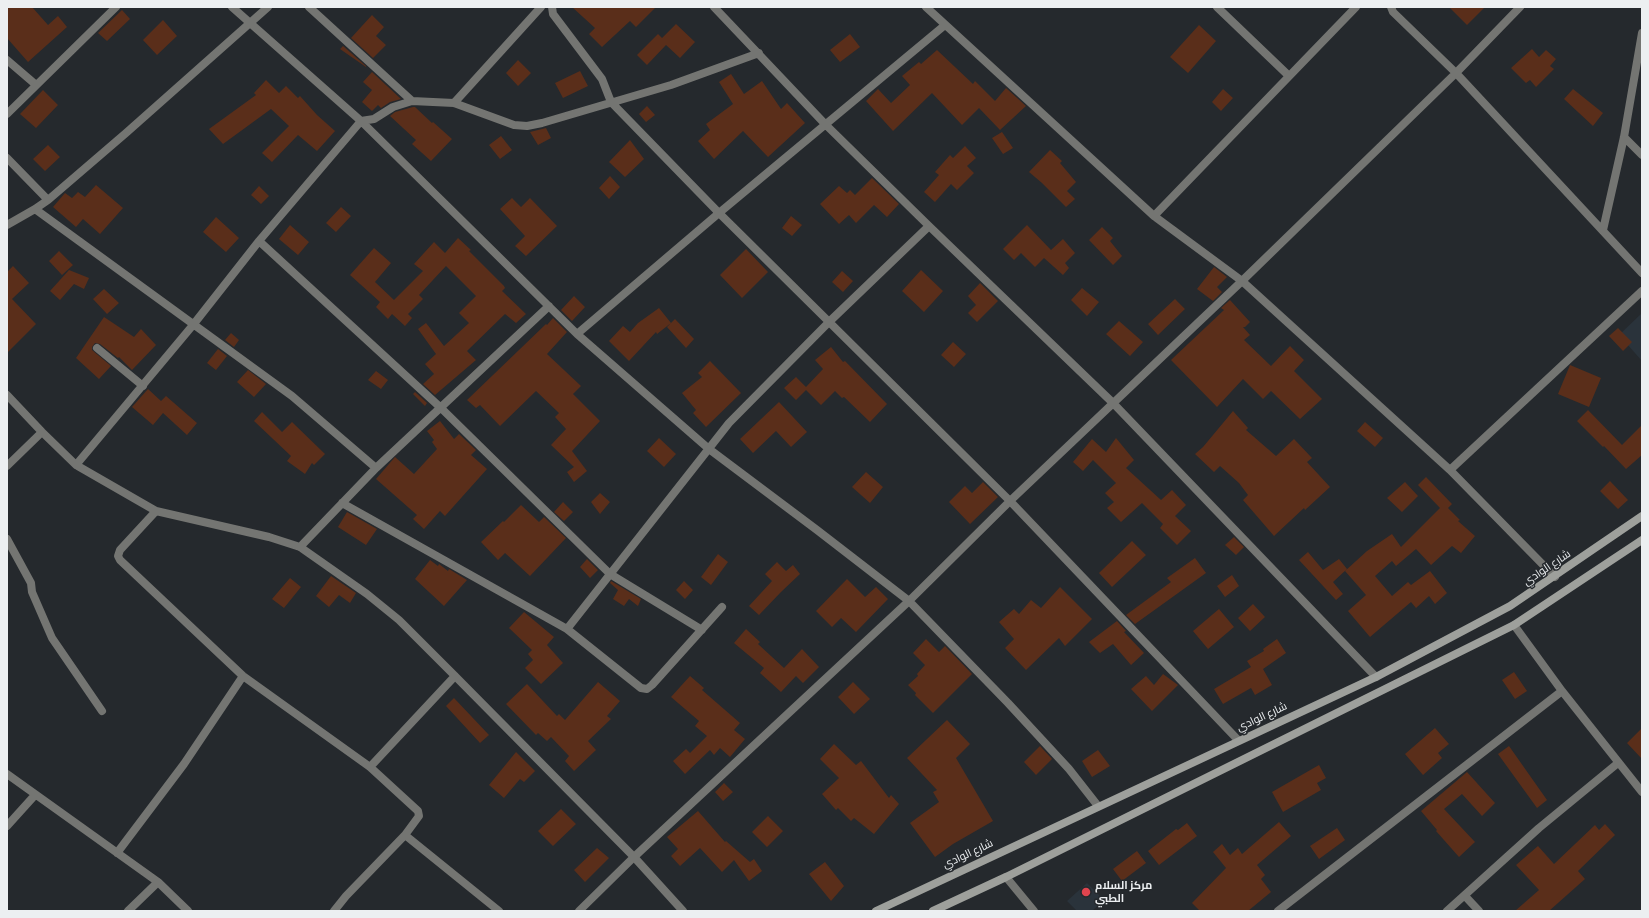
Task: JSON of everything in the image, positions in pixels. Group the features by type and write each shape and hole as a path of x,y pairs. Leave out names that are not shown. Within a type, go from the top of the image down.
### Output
{"main road":[{"name":"شارع الوادي","path":"876,911 1238,740 1376,677 1510,606 1642,516"},
{"path":"933,911 1514,625 1642,540"}],"street":[{"path":"7,114 35,84 116,7"},
{"path":"232,7 361,122 577,334 709,449 909,601 1023,720 1068,769 1098,806"},
{"path":"7,225 48,200 268,7"},
{"path":"309,7 412,101"},
{"path":"454,103 541,7"},
{"path":"552,7 553,14 602,79 611,102 719,213 1010,501 1238,740"},
{"path":"714,7 825,124 1113,403 1376,677"},
{"path":"926,7 1154,216 1242,281 1450,470 1554,577"},
{"path":"1217,7 1289,76"},
{"path":"1154,216 1356,7"},
{"path":"579,911 634,857 909,601 1010,501 1242,281 1456,73 1520,7"},
{"path":"1394,9 1456,73 1642,273"},
{"path":"577,334 719,213 945,25"},
{"path":"1603,230 1624,137 1642,33"},
{"path":"76,465 194,325 259,242 361,122 374,120 393,107 412,101 454,103 514,125 527,126 542,124 671,85 759,53"},
{"path":"7,60 35,84"},
{"path":"1624,137 1642,155"},
{"path":"7,158 48,200"},
{"path":"35,209 292,396 376,468"},
{"path":"567,629 729,423 829,322 929,226"},
{"path":"259,242 441,408 610,574 702,630"},
{"path":"1450,470 1642,291"},
{"path":"300,547 376,468 549,306"},
{"path":"97,348 143,386"},
{"path":"7,395 76,465 156,511 268,537 300,547 368,594 399,620 455,676 634,857 683,911"},
{"path":"7,466 42,432"},
{"path":"342,503 567,629 641,688 647,689 722,607"},
{"path":"156,511 120,550 118,556 120,560 243,676 370,767 418,811 419,816 405,835 346,896 334,911"},
{"path":"7,539 31,583 32,592 52,638 102,711"},
{"path":"1514,625 1562,691 1642,792"},
{"path":"117,853 184,764 243,676"},
{"path":"370,767 455,676"},
{"path":"1278,911 1562,691"},
{"path":"1447,911 1539,828 1618,763"},
{"path":"7,774 158,882 188,911"},
{"path":"7,826 35,795"},
{"path":"405,835 499,911"},
{"path":"1006,876 1034,911"},
{"path":"128,911 158,882"},
{"path":"1465,896 1479,911"}],"shaded area":[{"path":"1642,313 1642,361 1619,335"},
{"name":"مركز السلام الطبي","path":"1087,883 1104,900 1092,911 1077,911 1067,901"}],"building":[{"path":"7,7 32,7 48,25 58,16 67,27 28,62 7,38"},
{"path":"572,7 656,7 636,27 630,21 602,47 589,34 595,28"},
{"path":"1449,7 1485,7 1467,25"},
{"path":"122,10 130,19 107,41 98,33"},
{"path":"372,15 384,27 376,36 386,45 373,58 351,38"},
{"path":"163,20 177,36 157,55 143,40"},
{"path":"676,24 695,42 680,58 666,45 647,65 637,55 658,34 662,38"},
{"path":"1199,25 1216,41 1188,73 1170,57"},
{"path":"850,34 860,47 840,62 830,50"},
{"path":"343,46 366,66 366,67 340,49"},
{"path":"1532,49 1539,57 1546,50 1556,59 1550,66 1554,69 1536,87 1530,80 1526,83 1511,68"},
{"path":"937,50 973,84 975,81 995,101 1006,88 1026,106 1000,130 979,108 962,125 932,93 893,131 866,101 878,89 891,103 910,85 902,76 919,62 921,64"},
{"path":"518,60 531,73 518,86 506,73"},
{"path":"580,71 588,86 563,98 555,83"},
{"path":"372,72 401,99 390,102 381,108 378,105 372,111 362,102 372,90 363,82"},
{"path":"731,74 744,94 762,81 781,109 787,103 805,123 768,157 743,131 714,159 698,141 710,130 706,124 733,104 719,82"},
{"path":"266,80 279,93 286,86 298,98 300,96 317,115 335,131 317,151 298,135 272,162 262,153 289,126 271,109 223,144 209,129 256,95 254,93"},
{"path":"1223,89 1233,98 1221,111 1212,102"},
{"path":"1573,89 1603,113 1593,126 1564,99"},
{"path":"43,90 58,105 36,128 20,114"},
{"path":"647,106 655,115 646,122 639,114"},
{"path":"415,107 452,139 431,161 412,144 416,140 390,116 395,112"},
{"path":"546,128 551,138 538,145 530,132"},
{"path":"1002,132 1013,148 1003,154 992,138"},
{"path":"501,136 512,150 500,159 489,145"},
{"path":"630,140 644,159 625,177 609,162"},
{"path":"48,145 60,157 45,171 33,159"},
{"path":"965,146 976,158 967,166 974,173 957,190 951,184 935,202 924,192 939,175 935,172 950,155 953,158"},
{"path":"1050,150 1062,161 1060,163 1076,182 1067,191 1075,199 1066,207 1029,172"},
{"path":"610,176 620,187 609,199 599,188"},
{"path":"872,178 899,204 887,217 874,205 856,223 849,215 839,224 820,204 839,186 847,193 850,190 855,195"},
{"path":"96,185 123,208 100,234 83,219 76,227 53,207 65,193 72,198 78,192 85,197"},
{"path":"259,186 269,196 261,204 251,195"},
{"path":"512,198 521,207 530,198 557,226 526,256 515,246 525,236 500,209"},
{"path":"341,207 351,216 336,232 326,223"},
{"path":"791,216 802,225 792,236 782,228"},
{"path":"216,217 239,238 226,252 203,232"},
{"path":"290,225 309,242 298,255 279,239"},
{"path":"1027,225 1051,250 1063,239 1075,253 1065,263 1069,268 1063,275 1044,258 1035,267 1021,253 1014,260 1003,249"},
{"path":"1102,227 1113,238 1110,241 1122,256 1113,265 1089,240"},
{"path":"458,238 504,286 505,288 502,291 526,314 516,323 505,314 467,351 476,360 435,395 423,384 434,374 425,364 436,354 418,329 426,323 444,346 469,323 459,313 476,296 446,266 419,295 423,299 408,314 412,318 405,326 392,314 388,319 376,307 380,302 350,275 374,248 391,263 375,282 394,300 423,271 414,264 434,242 445,253"},
{"path":"746,249 768,272 742,298 720,275"},
{"path":"59,251 73,265 62,275 49,261"},
{"path":"13,266 29,283 12,299 36,324 7,353 7,272"},
{"path":"1214,267 1227,277 1217,287 1222,292 1213,301 1197,289"},
{"path":"69,270 89,278 84,289 74,284 60,300 50,291"},
{"path":"921,270 943,291 924,312 902,291"},
{"path":"842,271 853,281 843,292 832,282"},
{"path":"980,283 998,301 977,322 968,313 976,305 968,296"},
{"path":"1082,288 1099,302 1087,316 1071,300"},
{"path":"104,289 119,303 107,314 93,299"},
{"path":"574,296 585,307 572,321 561,310"},
{"path":"1175,299 1185,309 1158,335 1148,324"},
{"path":"1230,300 1250,322 1243,327 1250,335 1244,340 1271,366 1290,346 1304,360 1294,371 1322,399 1300,419 1271,391 1263,399 1243,379 1217,407 1171,360 1224,310 1221,308"},
{"path":"659,308 671,323 657,334 656,332 629,361 609,341 623,326 630,332 638,323"},
{"path":"104,317 134,337 141,329 156,345 132,370 119,357 118,358 100,344 95,343 92,350 111,366 99,379 76,358"},
{"path":"553,318 567,332 547,354 581,386 573,394 600,421 572,451 587,471 574,482 567,472 574,467 551,445 566,429 555,417 559,413 536,391 500,426 480,405 476,408 467,400"},
{"path":"675,319 694,339 686,348 667,327"},
{"path":"1119,321 1143,342 1130,356 1106,334"},
{"path":"1618,328 1632,342 1623,351 1609,336"},
{"path":"231,333 239,340 234,347 225,340"},
{"path":"953,342 966,354 954,367 941,355"},
{"path":"831,347 843,362 845,361 887,404 870,422 844,397 842,398 835,391 821,405 806,390 796,400 784,388 796,377 806,387 823,369 815,360"},
{"path":"218,349 227,356 216,370 207,363"},
{"path":"710,361 741,393 706,427 693,413 696,410 682,393 702,377 698,373"},
{"path":"1570,365 1601,378 1589,407 1558,394"},
{"path":"248,370 266,384 254,397 237,382"},
{"path":"376,371 388,380 381,389 368,380"},
{"path":"148,389 161,401 166,396 197,423 187,435 163,413 153,425 132,407"},
{"path":"415,392 427,403 425,406 413,394"},
{"path":"779,402 807,432 791,447 776,431 753,453 740,439"},
{"path":"1588,410 1622,445 1642,425 1642,455 1626,469 1577,421"},
{"path":"1233,411 1248,428 1246,430 1276,456 1294,439 1312,458 1307,462 1330,487 1305,510 1304,508 1274,536 1243,500 1248,495 1239,483 1220,466 1214,472 1195,454 1203,447"},
{"path":"262,412 282,432 292,422 325,454 314,465 312,463 305,474 287,461 291,456 254,421"},
{"path":"440,421 454,439 459,434 476,450 471,455 487,469 445,516 440,511 424,529 413,519 417,515 376,479 395,457 414,474 437,449 432,442 434,440 427,431"},
{"path":"1365,422 1383,438 1375,447 1357,431"},
{"path":"659,438 676,454 664,467 647,451"},
{"path":"1116,438 1134,460 1126,468 1161,500 1172,490 1186,505 1175,516 1191,531 1177,545 1160,528 1163,524 1142,503 1121,522 1107,508 1114,502 1105,493 1116,483 1093,460 1083,471 1073,462 1092,439 1106,452"},
{"path":"866,472 883,487 870,503 852,487"},
{"path":"1426,477 1452,504 1448,508 1460,520 1458,521 1475,536 1461,553 1452,546 1431,565 1416,549 1396,566 1392,561 1375,576 1392,596 1408,582 1411,585 1430,571 1447,593 1435,604 1429,596 1416,608 1411,602 1370,637 1348,611 1366,595 1345,571 1367,551 1392,534 1401,547 1440,508 1418,485"},
{"path":"1610,481 1628,500 1618,509 1600,491"},
{"path":"983,482 998,497 970,524 949,502 965,486 972,493"},
{"path":"1405,482 1418,496 1402,512 1387,498"},
{"path":"600,493 610,502 600,514 591,502"},
{"path":"563,502 573,512 564,521 554,512"},
{"path":"521,505 539,522 544,517 566,538 530,576 505,553 498,560 481,542"},
{"path":"347,512 377,529 366,545 338,527"},
{"path":"1234,537 1244,547 1236,555 1225,545"},
{"path":"1132,541 1146,555 1112,587 1099,573"},
{"path":"1308,552 1323,570 1339,559 1347,569 1333,582 1343,594 1336,600 1299,560"},
{"path":"718,554 728,562 711,585 701,577"},
{"path":"1195,558 1206,573 1135,624 1126,615 1171,582 1167,578"},
{"path":"587,559 598,570 590,578 580,567"},
{"path":"430,560 438,566 439,564 448,571 449,569 467,580 444,606 415,579"},
{"path":"777,562 786,571 793,565 800,574 759,615 749,606 772,581 765,574"},
{"path":"1232,575 1239,586 1225,597 1217,586"},
{"path":"331,576 356,593 350,603 339,595 329,607 316,596"},
{"path":"290,578 301,587 284,608 272,599"},
{"path":"847,579 865,597 876,587 888,599 856,632 841,618 832,627 816,611"},
{"path":"611,581 641,599 638,606 629,599 624,606 613,599 618,590 610,583"},
{"path":"684,581 693,590 685,599 676,590"},
{"path":"1060,587 1092,619 1065,646 1059,638 1026,670 1005,648 1014,639 999,622 1014,609 1019,614 1031,600 1041,608"},
{"path":"1253,604 1265,617 1250,631 1238,618"},
{"path":"1219,609 1234,627 1208,649 1193,631"},
{"path":"524,612 554,637 547,645 563,663 541,684 525,668 533,660 528,654 532,650 509,628"},
{"path":"1117,621 1126,631 1124,632 1144,653 1131,665 1113,644 1100,653 1089,642"},
{"path":"746,629 760,642 758,644 784,668 802,649 819,667 803,683 796,676 781,692 760,673 764,668 734,643"},
{"path":"926,639 939,652 945,646 972,674 933,713 915,695 916,693 908,685 918,676 917,674 925,665 913,653"},
{"path":"1277,639 1286,653 1263,669 1272,685 1255,695 1251,688 1223,704 1214,689 1251,667 1247,661 1264,651 1263,649"},
{"path":"1514,672 1527,691 1515,699 1502,680"},
{"path":"1163,674 1178,685 1152,711 1131,689 1146,676 1154,685"},
{"path":"690,676 704,688 702,690 740,723 734,730 745,739 730,757 720,748 714,755 710,750 685,774 673,761 686,749 690,753 707,736 695,726 699,721 671,697"},
{"path":"598,682 620,701 607,716 611,719 588,741 596,750 574,771 565,761 569,756 551,737 547,741 538,733 536,735 506,704 527,684 557,716 559,714 565,720"},
{"path":"853,682 870,699 854,714 838,697"},
{"path":"454,698 489,735 480,743 446,706"},
{"path":"947,720 970,744 956,758 993,821 953,844 935,857 910,823 939,802 933,792 937,790 907,758"},
{"path":"1435,728 1449,744 1438,753 1442,758 1423,775 1405,754"},
{"path":"1642,728 1642,759 1627,743"},
{"path":"834,744 856,765 861,761 889,798 891,795 899,804 874,834 854,818 851,821 838,808 836,810 822,794 839,778 820,759"},
{"path":"1040,746 1052,759 1036,775 1024,762"},
{"path":"1509,746 1547,800 1537,808 1498,754"},
{"path":"1098,750 1110,766 1092,777 1082,761"},
{"path":"516,752 535,771 524,782 520,779 504,798 489,785"},
{"path":"1319,765 1326,778 1317,783 1321,790 1283,812 1272,792"},
{"path":"1467,772 1495,803 1482,816 1462,794 1444,809 1475,842 1459,857 1421,811"},
{"path":"724,783 733,792 723,801 715,792"},
{"path":"561,809 576,824 553,846 538,831"},
{"path":"698,811 725,842 726,841 750,862 754,859 762,871 749,881 734,860 722,872 700,848 680,866 671,856 678,849 667,837"},
{"path":"768,816 783,831 767,847 752,832"},
{"path":"1279,822 1291,836 1257,865 1265,875 1261,879 1271,892 1248,911 1200,911 1192,903 1226,868 1213,852 1222,844 1230,855 1238,848 1242,854"},
{"path":"1187,823 1197,836 1159,865 1148,851 1176,829 1178,830"},
{"path":"1605,824 1615,835 1578,871 1585,879 1549,911 1515,911 1539,890 1516,865 1538,846 1554,864 1595,825 1599,830"},
{"path":"1337,828 1345,840 1319,859 1310,846"},
{"path":"597,848 609,858 585,882 574,870"},
{"path":"1137,851 1146,863 1122,881 1113,869"},
{"path":"825,862 844,886 831,901 809,874"}],"place":[{"name":"مركز السلام الطبي","path":"1086,892"}]}
